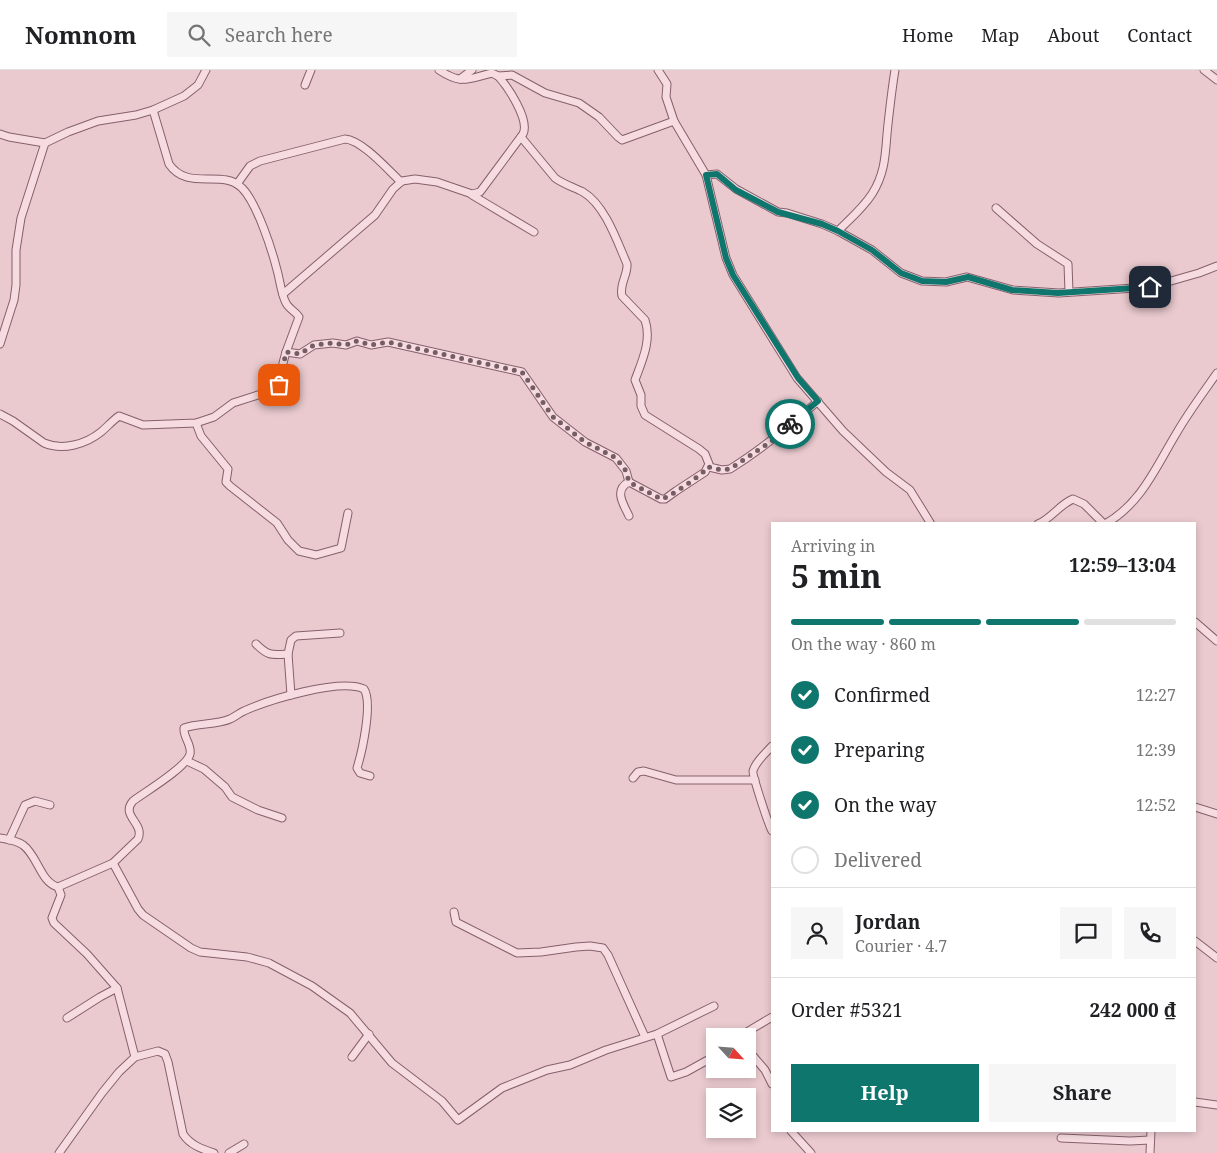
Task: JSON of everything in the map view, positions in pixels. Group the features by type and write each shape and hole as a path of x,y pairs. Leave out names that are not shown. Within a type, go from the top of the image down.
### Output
{"street":[{"path":"0,134 45,143 98,121 136,115 153,110 192,91 198,85 206,70"},
{"path":"305,85 311,70"},
{"path":"439,70 453,79 473,79 492,73 498,76 512,75 545,93 579,103 591,110 622,140 674,121"},
{"path":"460,79 472,70"},
{"path":"658,70 666,84 666,97 674,121 706,175 726,258 733,275 798,378 843,431 886,472 910,490 930,522"},
{"path":"838,231 861,208 882,175 886,157 891,92 895,70"},
{"path":"1204,70 1217,80"},
{"path":"472,194 483,190 525,130 523,116 498,76"},
{"path":"0,414 39,440 50,445 67,446 90,439 118,416 142,425 196,423 214,417 233,403 261,394 279,385 282,380 286,352 299,317 286,304 274,258 252,202 244,190 237,184 224,180 202,180 184,177 172,170 153,110"},
{"path":"286,352 300,354 314,345 333,343 346,345 357,341 371,345 388,342 522,372 553,417 585,442 616,458 626,471 629,482 661,499 665,499 705,472 708,467 708,460 699,449 650,419 642,412 641,395 635,380 646,349 647,325 645,320 622,296 621,291 627,274 627,264 599,206 582,192 555,178 521,137"},
{"path":"237,184 250,166 260,161 345,138 364,148 401,182"},
{"path":"0,344 14,300 16,250 21,218 45,143"},
{"path":"706,175 717,174 736,190 778,212 822,224 838,231 872,250 901,273 922,281 946,282 968,277 1012,290 1058,293 1150,287 1217,266"},
{"path":"283,294 375,215 393,189 401,182 415,179 438,182 472,194 534,232"},
{"path":"996,208 1037,244 1068,264 1069,292"},
{"path":"1108,522 1122,514 1139,495 1176,434 1217,373"},
{"path":"708,467 722,470 730,469 781,434 792,422 818,401"},
{"path":"196,423 201,436 228,469 226,482 277,523 288,540 299,551 316,555 341,548 343,546 348,513"},
{"path":"629,482 622,489 620,498 629,516"},
{"path":"1042,522 1065,503 1073,499 1084,504 1103,522"},
{"path":"1196,623 1217,642"},
{"path":"291,695 288,654 291,640 296,636 340,633"},
{"path":"256,644 267,654 288,654"},
{"path":"0,838 21,844 29,851 50,884 58,887 113,863 140,835 128,811 129,806 187,761 190,750 184,734 186,727 229,719 243,711 303,691 337,687 359,687 364,689 367,697 367,723 357,768 360,774 370,776"},
{"path":"771,747 755,767 753,773 771,828"},
{"path":"187,761 204,769 225,787 232,797 258,810 282,818"},
{"path":"633,778 638,772 644,771 676,780 754,780"},
{"path":"9,840 25,805 34,801 50,805"},
{"path":"1196,807 1217,814"},
{"path":"113,863 143,915 190,948 200,952 247,957 269,963 312,986 341,1006 369,1034 392,1063 442,1101 458,1120 502,1088 547,1070 570,1065 606,1050 657,1034 714,1006"},
{"path":"58,887 61,895 52,916 54,923 87,954 117,988 135,1057"},
{"path":"454,912 456,922 515,952 541,952 590,946 604,948 646,1037"},
{"path":"1196,942 1217,958"},
{"path":"67,1018 117,988"},
{"path":"753,1028 771,1018"},
{"path":"352,1057 369,1034"},
{"path":"657,1034 671,1077 686,1072 706,1061"},
{"path":"60,1153 102,1093 135,1057 153,1051 162,1051 170,1069 183,1134 187,1140 196,1146 214,1153"},
{"path":"756,1059 765,1070 771,1082"},
{"path":"1196,1102 1217,1105"},
{"path":"792,1132 811,1153"},
{"path":"1150,1132 1150,1153"},
{"path":"1061,1138 1150,1140"},
{"path":"229,1153 244,1144"}],"way so far":[{"path":"279,385 282,382 286,352 297,355 314,345 333,343 346,345 357,341 371,345 388,342 479,364 519,371 522,372 553,417 585,442 616,458 626,471 629,482 661,499 665,499 700,476 708,467 722,470 730,469 779,436 790,424"}],"route":[{"path":"790,424 818,401 798,378 781,353 733,275 726,258 706,175 717,174 736,190 778,212 822,224 838,231 872,250 901,273 922,281 946,282 968,277 1012,290 1058,293 1150,287"}]}
